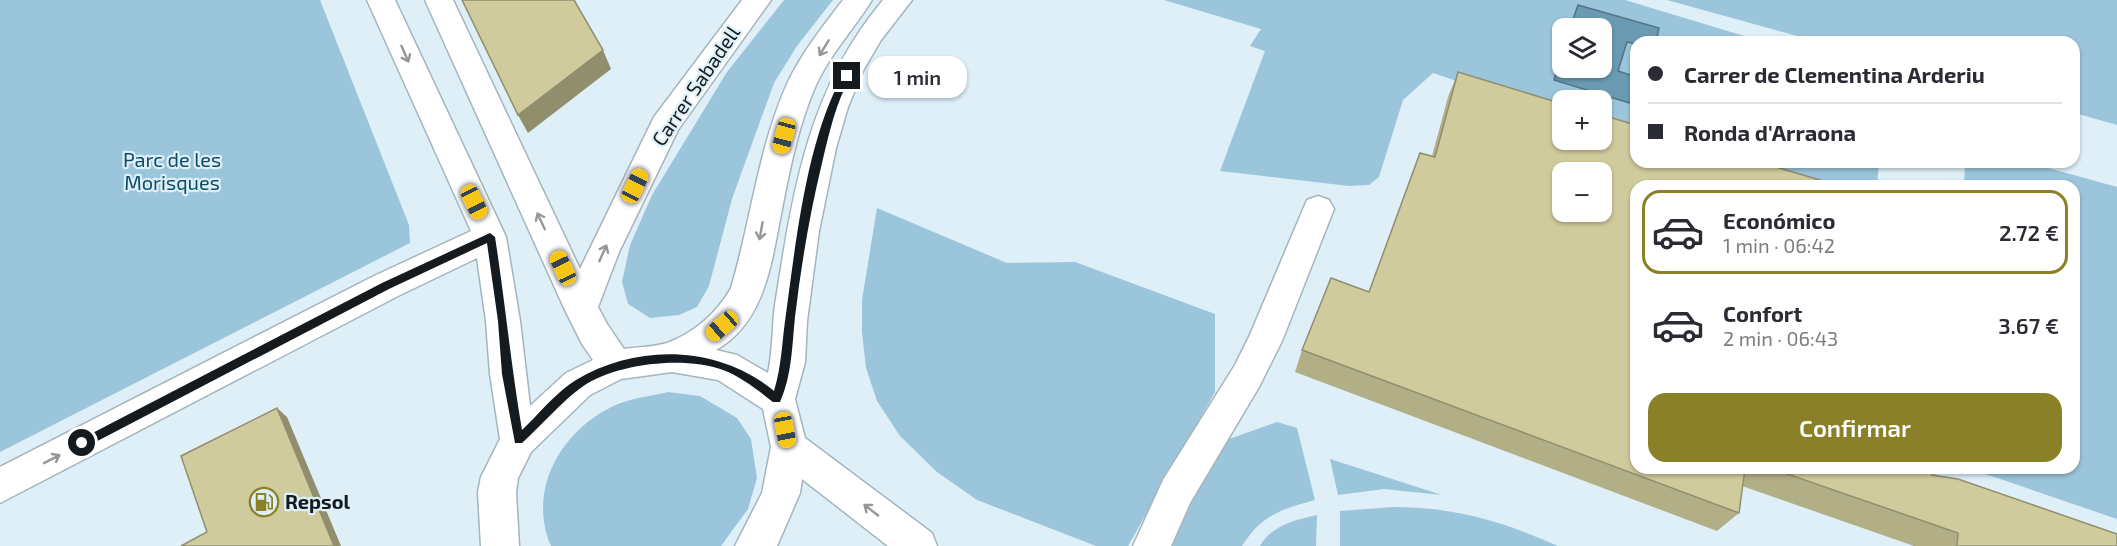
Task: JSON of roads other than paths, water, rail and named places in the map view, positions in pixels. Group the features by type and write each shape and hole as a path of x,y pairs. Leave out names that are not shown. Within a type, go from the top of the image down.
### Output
{"street":[{"path":"381,0 490,237 503,321 507,374 518,440"},
{"path":"439,0 581,308 594,334 616,365"},
{"name":"Carrer Sabadell","path":"581,308 603,252 665,125 728,36 757,0"},
{"path":"672,357 710,336 733,316 747,290 758,255 766,207 784,136 802,84 858,0"},
{"path":"777,399 786,368 790,316 806,208 823,139 838,90 863,47 898,0"},
{"path":"1152,546 1176,492 1247,376 1265,341 1318,209"},
{"path":"0,486 386,286 490,237"},
{"path":"500,546 497,492 500,477 518,440 578,384 616,365 672,357 725,366 777,399 789,447 781,493 762,536 754,546"},
{"path":"789,447 918,546"}],"place":[{"name":"Repsol","path":"264,502"}],"park label":[{"name":"Parc de les Morisques","path":"172,172"}]}
